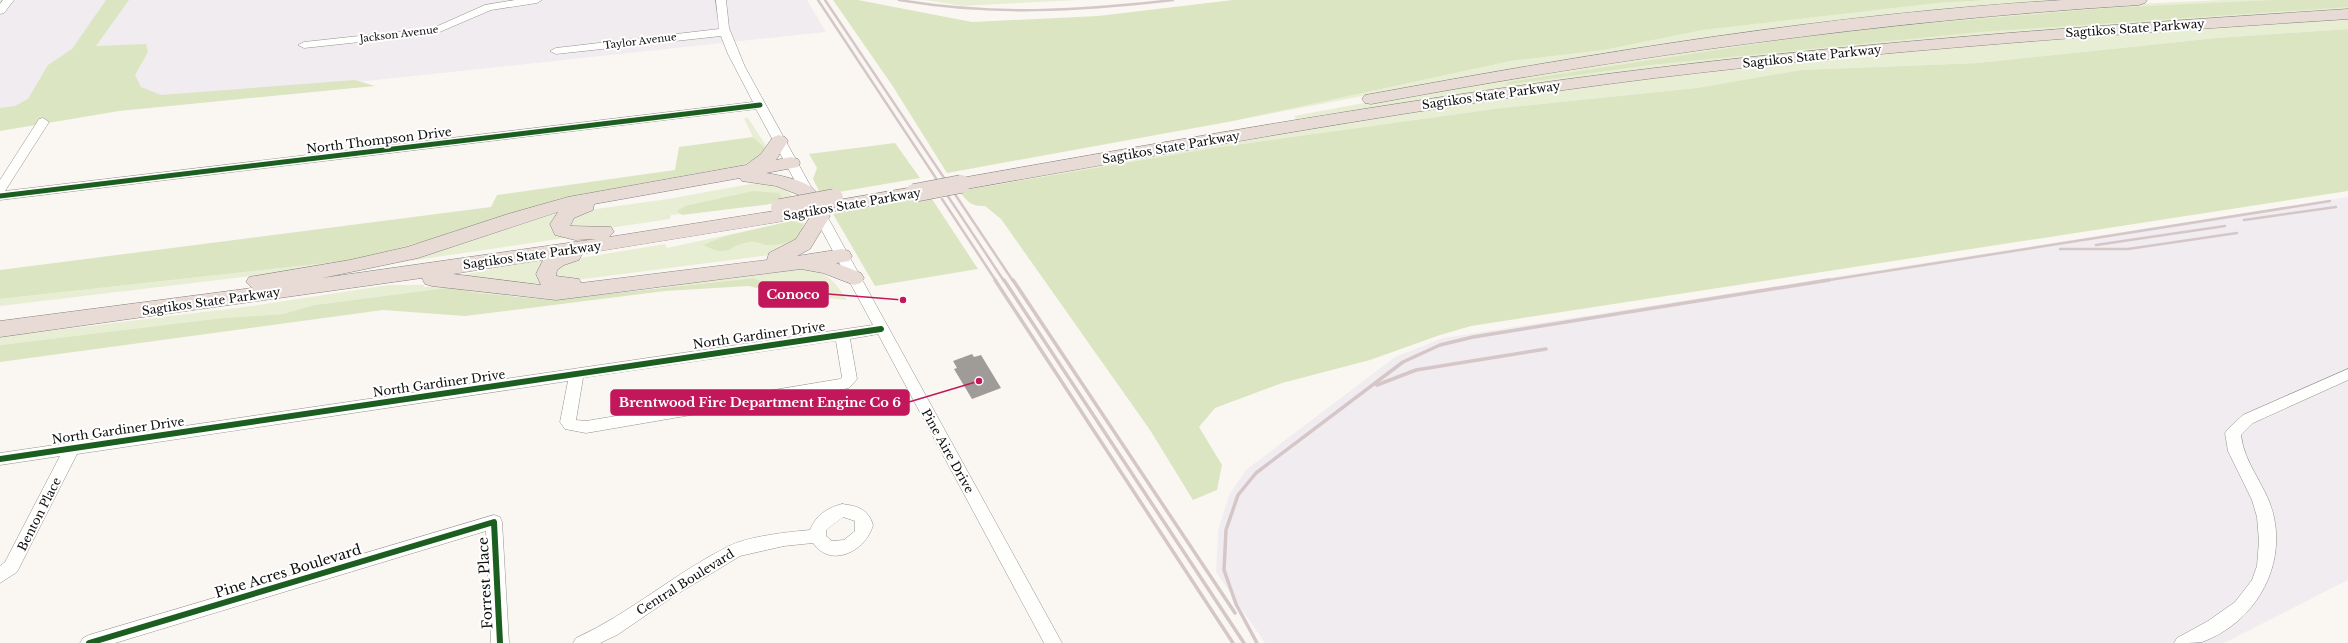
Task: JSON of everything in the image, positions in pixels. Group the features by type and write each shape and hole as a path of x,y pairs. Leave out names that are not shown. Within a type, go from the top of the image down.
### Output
{"highway":[{"name":"Sagtikos State Parkway","path":"0,329 330,285 780,212 912,189 1533,69 1687,44 1891,20 2139,0"},
{"name":"Sagtikos State Parkway","path":"958,180 1323,120 1536,88 1653,73 1911,45 2348,14"},
{"path":"750,173 768,158 779,141"},
{"path":"200,292 376,261 434,246 551,207 793,166"},
{"path":"651,233 575,234 562,230 560,224 567,214 582,207 750,173 780,181 807,192"},
{"path":"771,263 803,244 820,216"},
{"name":"Sagtikos State Parkway","path":"0,316 336,276 651,233"},
{"path":"651,233 563,258 550,265 546,271 546,277 553,283 570,284 771,263 818,265 854,278"},
{"path":"330,285 448,280 526,291 556,293 840,254"}],"street":[{"path":"0,11 9,0"},
{"name":"Jackson Avenue","path":"304,45 435,31 489,7 537,0"},
{"name":"Pine Aire Drive","path":"721,0 721,19 725,32 760,105 1053,643"},
{"name":"Taylor Avenue","path":"556,51 725,32"},
{"name":"North Thompson Drive","path":"0,196 760,105"},
{"path":"0,190 43,122"},
{"name":"North Gardiner Drive","path":"0,459 881,329"},
{"path":"576,374 568,422 570,426 586,427 844,384 850,379 842,334"},
{"path":"2183,643 2216,626 2242,609 2259,586 2267,560 2268,529 2260,501 2234,450 2233,433 2248,419 2348,374"},
{"name":"Benton Place","path":"0,576 11,567 72,448"},
{"name":"Pine Acres Boulevard","path":"89,643 494,522"},
{"name":"Forrest Place","path":"494,522 500,643"},
{"name":"Central Boulevard","path":"582,643 611,630 668,591 736,550 784,539 818,536"}],"shaded area":[{"path":"0,0 807,0 826,32 0,120"},
{"path":"2348,197 2348,580 2224,643 1265,643 1216,572 1218,531 1229,495 1246,470 1395,357 1443,338"}],"green space":[{"path":"106,0 129,0 96,46 146,44 148,52 135,75 141,87 161,95 355,80 375,86 119,111 0,131 0,108 15,106 28,99 48,65 72,49"},
{"path":"833,0 858,0 972,22 1098,16 1233,0 1989,0 1938,3 1703,30 1604,50 1511,61 1233,121 947,173 892,85"},
{"path":"926,0 1077,0 963,6"},
{"path":"1989,0 2069,0 1829,23 1733,34 1628,49 1402,88 1233,121 1511,61 1604,50 1703,30 1938,3"},
{"path":"2223,0 2348,0 2348,11 2138,23 1784,54 1449,96 1296,119 1294,116 1439,89 1767,37 2116,5"},
{"path":"2274,0 2348,0 2348,7 1979,32 1650,65 1505,85 1508,82 1841,31 2108,8"},
{"path":"2348,19 2348,29 2216,38 1977,63 1801,70 1696,88 1501,108 1213,148 1010,182 1190,149 1371,119 1642,80 1733,69 1964,46 2117,34"},
{"path":"2348,29 2348,191 1471,326 1440,335 1370,360 1282,383 1215,408 1199,427 1222,465 1217,490 1193,500 1150,430 1001,219 985,206 970,203 959,191 1213,148 1501,108 1696,88 1801,70 1977,63 2216,38"},
{"path":"744,118 748,118 767,147 765,155 746,168 461,234 352,264 0,306 0,299 354,260 462,231 561,198 715,171 765,148 753,137"},
{"path":"753,137 765,148 758,157 742,165 561,198 462,231 354,260 0,299 0,270 491,207 497,195 675,170 679,147"},
{"path":"895,143 920,178 821,195 813,179 817,168 809,154"},
{"path":"761,182 780,187 790,193 805,222 803,235 777,254 561,282 550,270 568,260 665,244 667,248 797,220 787,201 764,205 671,215 670,219 582,232 565,227 582,211 668,199"},
{"path":"753,191 779,193 785,202 682,215 677,211 685,206"},
{"path":"930,196 978,269 875,286 833,214"},
{"path":"570,205 555,232 565,238 396,263"},
{"path":"791,221 803,224 801,236 781,244 768,245 750,242 724,251 712,249 703,245 726,236"},
{"path":"553,257 552,288 452,277"},
{"path":"808,268 827,276 839,288 847,300 789,294 754,278 661,288 683,280"},
{"path":"754,278 799,299 749,286 665,291 465,316 383,310 0,362 0,345 222,318 283,314 314,305 453,287 476,293 553,300"},
{"path":"388,285 459,287 515,297 476,293 453,287 314,305 283,314 222,318 0,345 0,337 252,306"}],"building":[{"path":"972,354 974,357 981,355 1001,388 972,399 954,369 957,368 953,361"}],"railway":[{"path":"818,0 1004,281"},
{"path":"825,0 1013,281"},
{"path":"899,0 934,5 1003,10 1069,9 1173,0"},
{"path":"942,199 996,281"},
{"path":"1823,281 2330,201"},
{"path":"2244,220 2336,207"},
{"path":"2096,245 2225,226"},
{"path":"2060,249 2128,249 2237,233"},
{"path":"995,280 1233,643"},
{"path":"1004,280 1244,643"},
{"path":"1013,280 1235,613"},
{"path":"1257,643 1236,604 1224,570 1226,530 1238,495 1256,473 1403,362 1440,345 1473,337 1829,280"},
{"path":"1377,385 1416,370 1546,349"}],"cycle path":[{"path":"0,196 760,105"},
{"path":"0,459 881,329"},
{"path":"89,643 494,522 500,643"}],"place":[{"name":"Conoco","path":"903,300"},
{"name":"Brentwood Fire Department Engine Co 6","path":"979,381"}]}
